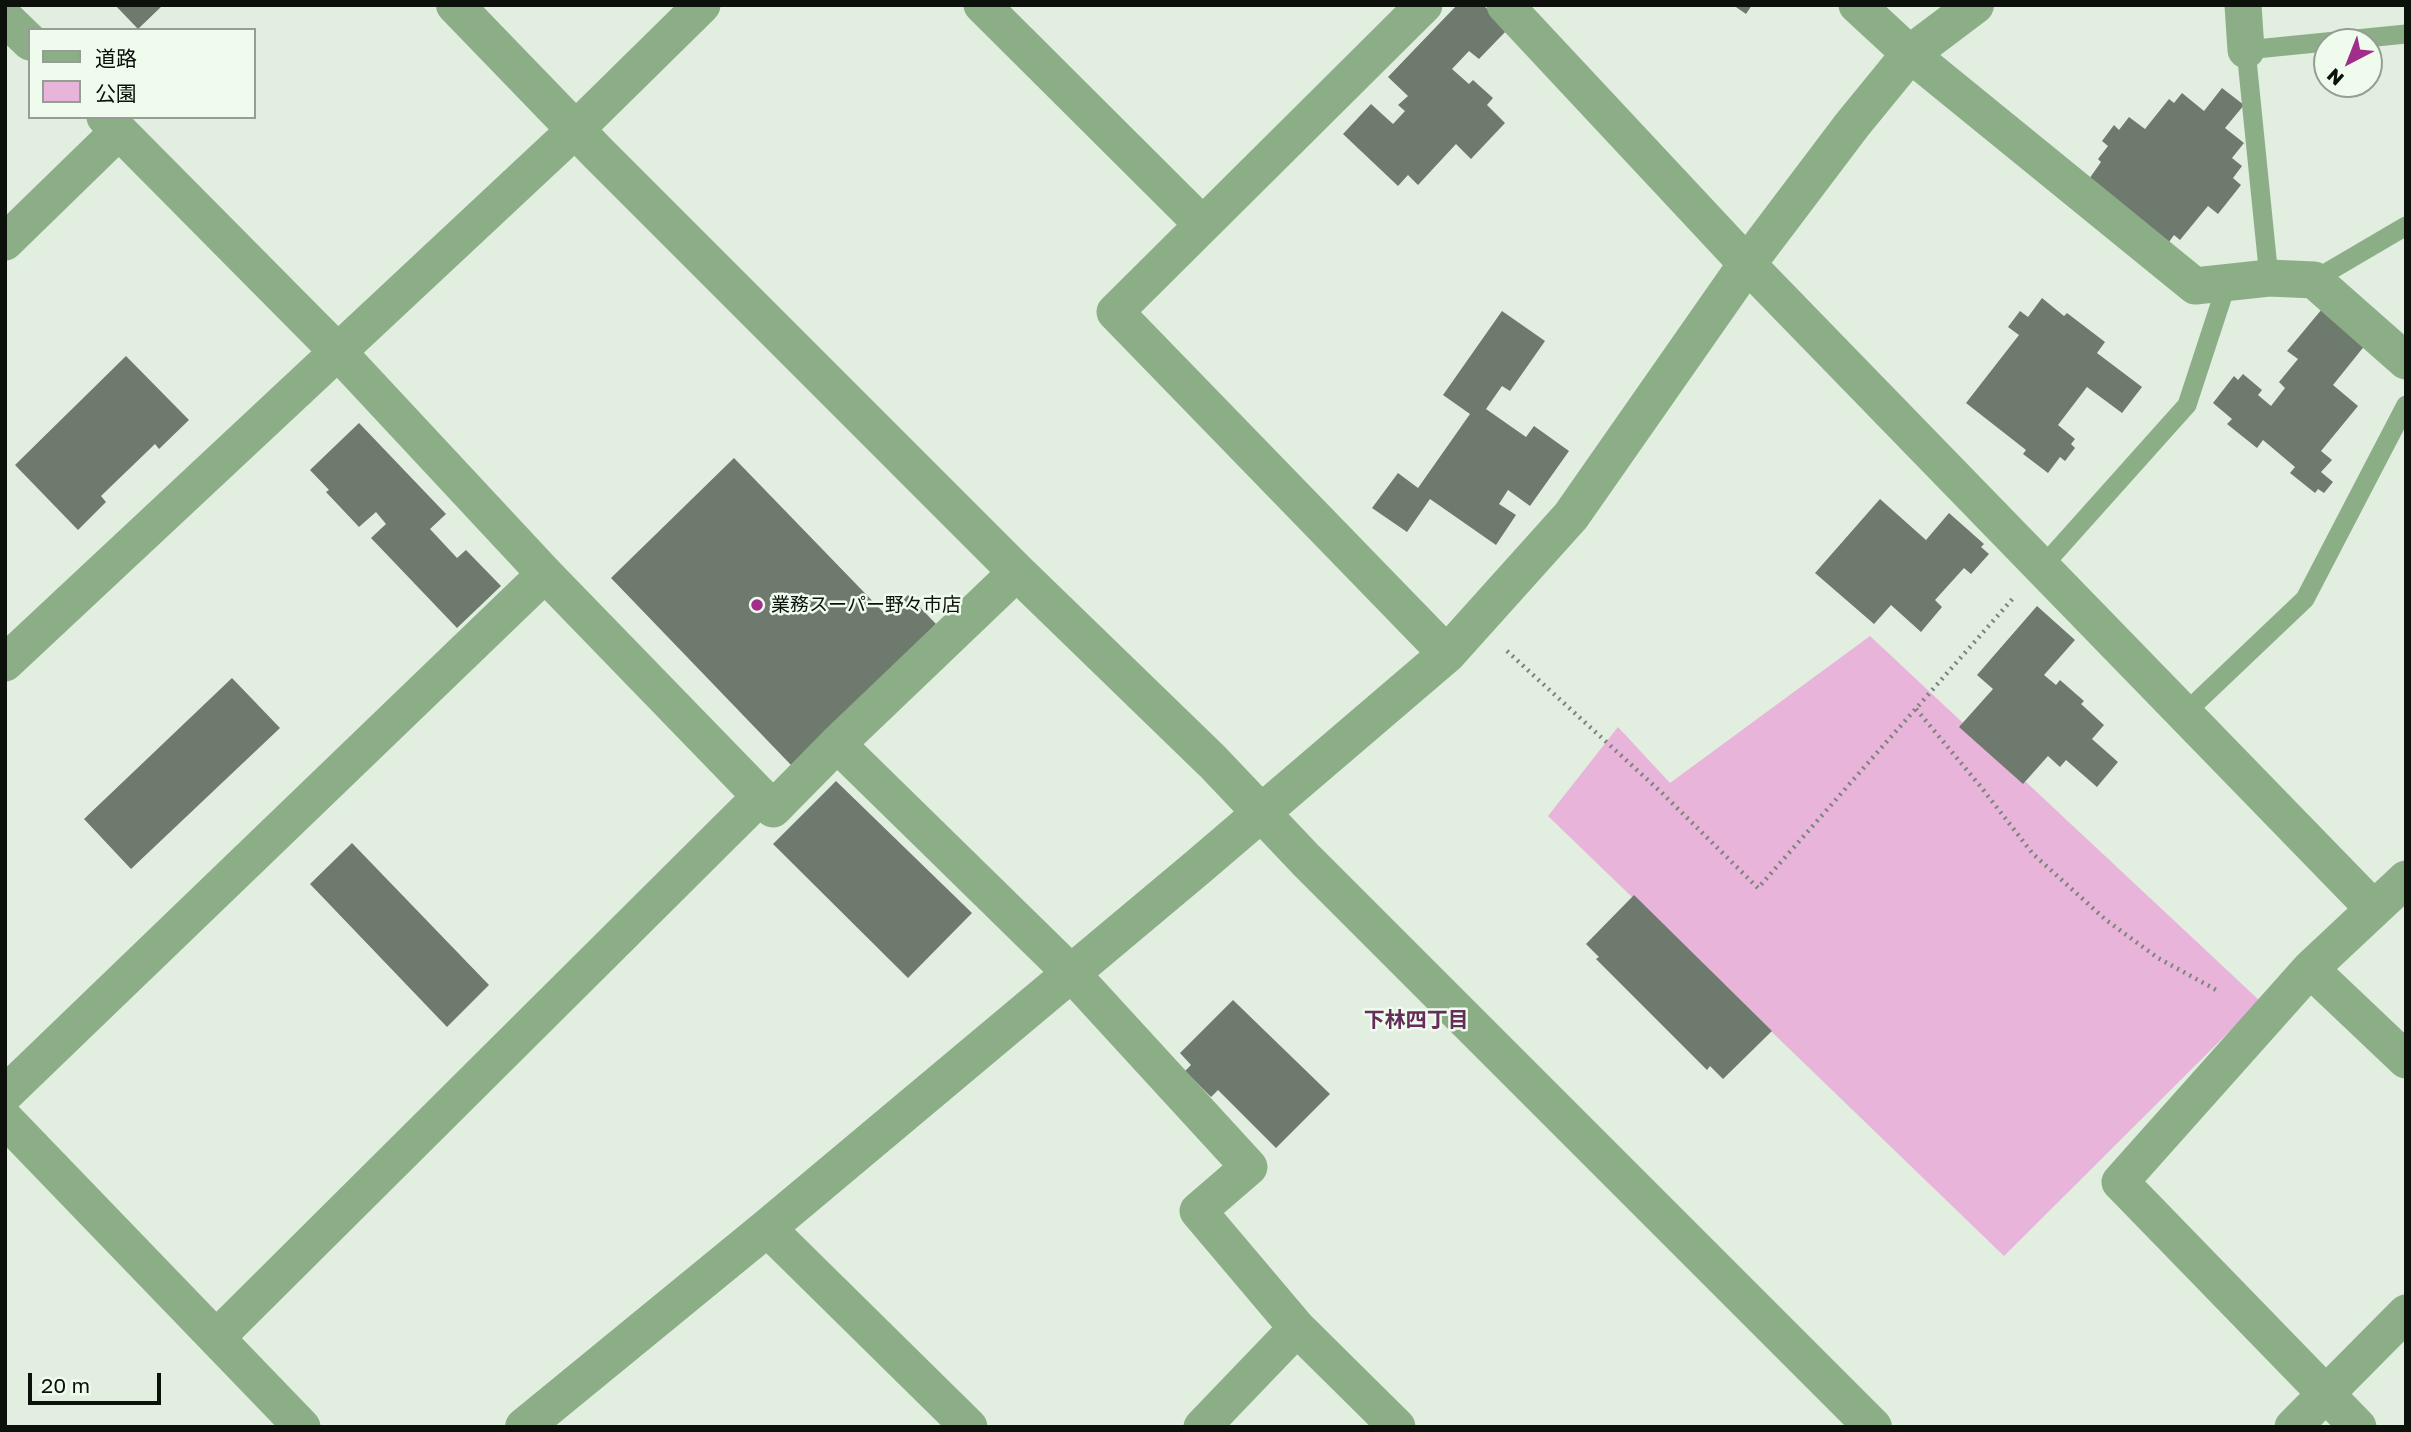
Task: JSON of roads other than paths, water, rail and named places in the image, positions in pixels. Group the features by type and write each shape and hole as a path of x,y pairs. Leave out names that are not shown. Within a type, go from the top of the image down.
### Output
{"street":[{"path":"454,5 575,130 1017,572 1213,762 1873,1427"},
{"path":"5,663 575,130 702,5"},
{"path":"982,5 1202,224"},
{"path":"1424,5 1115,312 1447,654"},
{"path":"1506,5 1747,264 2374,909"},
{"path":"1857,5 1910,54 2195,286 2270,278 2314,280 2406,361"},
{"path":"524,1427 767,1228 1447,654 1571,516 1747,264 1852,125 1910,54 1975,5"},
{"path":"2243,5 2246,50"},
{"path":"5,18 28,40"},
{"path":"5,242 112,124 338,352 545,574 773,808 1017,572"},
{"path":"5,1094 545,574"},
{"path":"837,744 1071,973 1249,1167 1198,1211 1297,1328 1396,1427"},
{"path":"216,1338 761,796"},
{"path":"2358,1427 2120,1182 2310,969 2406,879"},
{"path":"2310,969 2406,1060"},
{"path":"5,1119 302,1427"},
{"path":"767,1228 969,1427"},
{"path":"2293,1427 2406,1313"},
{"path":"1202,1427 1297,1328"}],"lane":[{"path":"2270,278 2246,50 2406,34"},
{"path":"2314,280 2406,226"},
{"path":"2042,567 2187,405 2227,283"},
{"path":"2184,714 2305,599 2406,405"}],"place":[{"name":"業務スーパー野々市店","path":"757,605"}],"district":[{"name":"下林四丁目","path":"1416,1020"}]}
